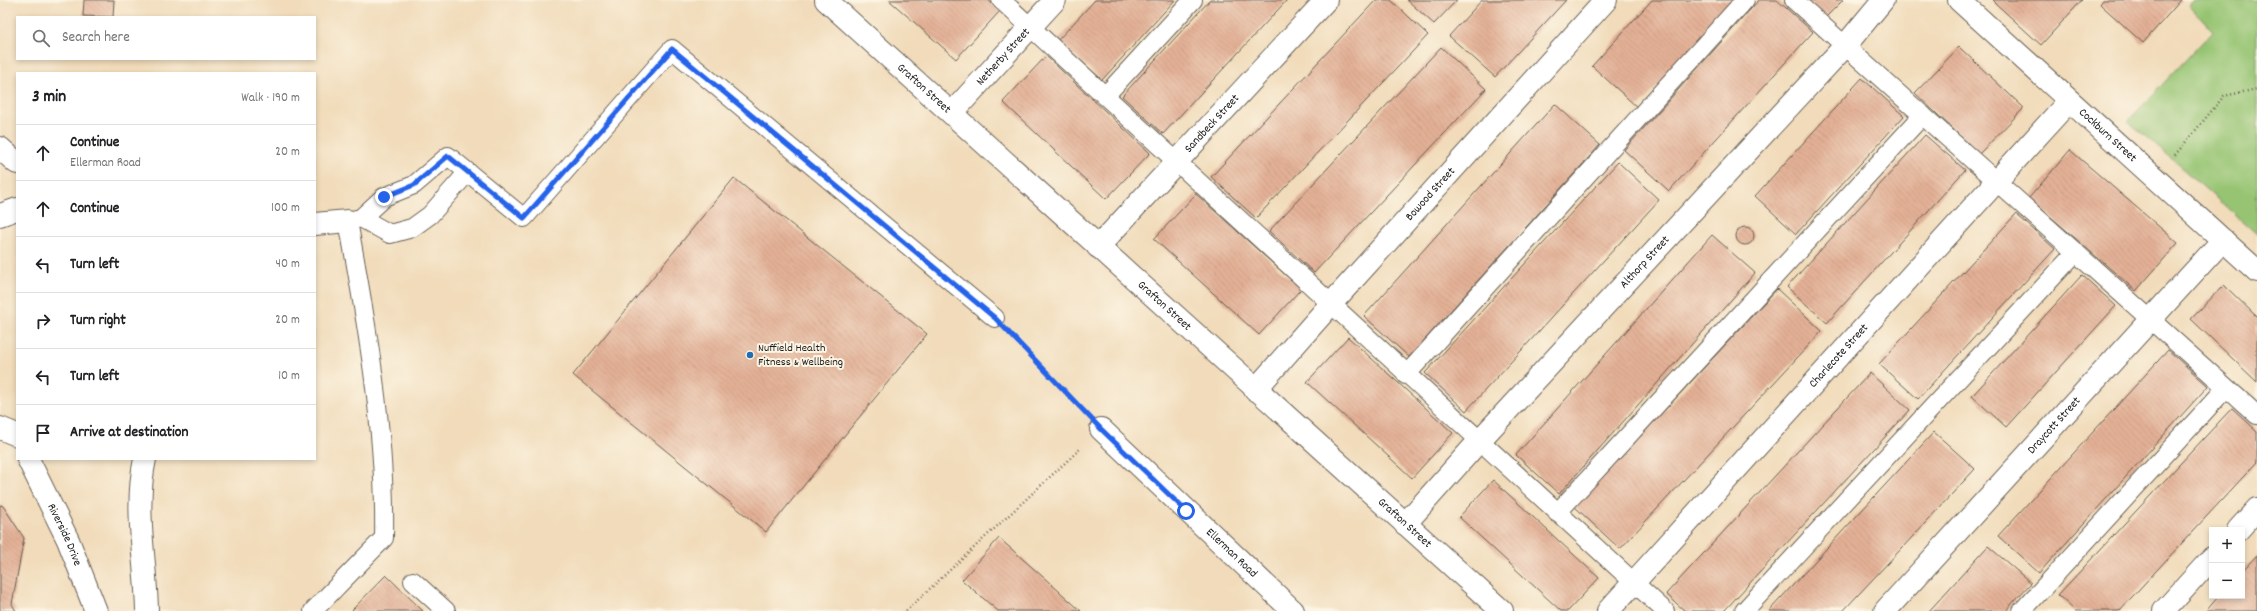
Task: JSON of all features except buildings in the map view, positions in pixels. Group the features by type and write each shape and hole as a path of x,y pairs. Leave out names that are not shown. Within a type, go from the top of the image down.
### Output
{"street":[{"name":"Grafton Street","path":"826,0 1255,390 1502,611"},
{"name":"Netherby Street","path":"952,113 1055,0"},
{"name":"Sandbeck Street","path":"1098,246 1326,0"},
{"name":"Bowood Street","path":"1255,390 1606,0"},
{"name":"Althorp Street","path":"1405,524 1479,441 1845,46 1883,0"},
{"name":"Cockburn Street","path":"1959,0 2257,271"},
{"name":"Charlecote Street","path":"1608,611 2069,100"},
{"path":"0,148 16,162"},
{"path":"0,215 16,209"},
{"path":"316,224 355,220"},
{"name":"Draycott Street","path":"1885,611 2223,240"},
{"name":"Ellerman Road","path":"1101,429 1293,611"},
{"name":"Riverside Drive","path":"28,460 64,532 96,611"},
{"path":"145,460 139,510 147,586 147,611"},
{"path":"2241,527 2257,509"},
{"path":"2164,611 2209,561"}],"lane":[{"path":"1001,0 1177,161 1406,375 1665,611"},
{"path":"1105,96 1193,0"},
{"path":"1406,375 1745,0"},
{"path":"1794,0 2076,252 2149,320 2257,415"},
{"path":"355,220 384,197 414,185 448,156 524,218 672,49 995,318"},
{"path":"1557,513 1923,115"},
{"path":"355,220 390,234 412,228 430,215 468,172"},
{"path":"313,611 384,538 384,510 376,400 355,220"},
{"path":"1744,611 2076,252"},
{"path":"2022,611 2226,388"},
{"path":"413,581 446,611"}],"path":[{"path":"2155,178 2224,96 2257,89"},
{"path":"906,611 1101,429 995,318"}],"green space":[{"path":"2193,0 2257,0 2257,234 2128,121 2213,31 2189,4"}],"place":[{"name":"Nuffield Health Fitness & Wellbeing","path":"750,355"}],"route":[{"path":"384,197 414,185 448,156 524,218 672,49 995,318 1101,429 1186,511"}]}
